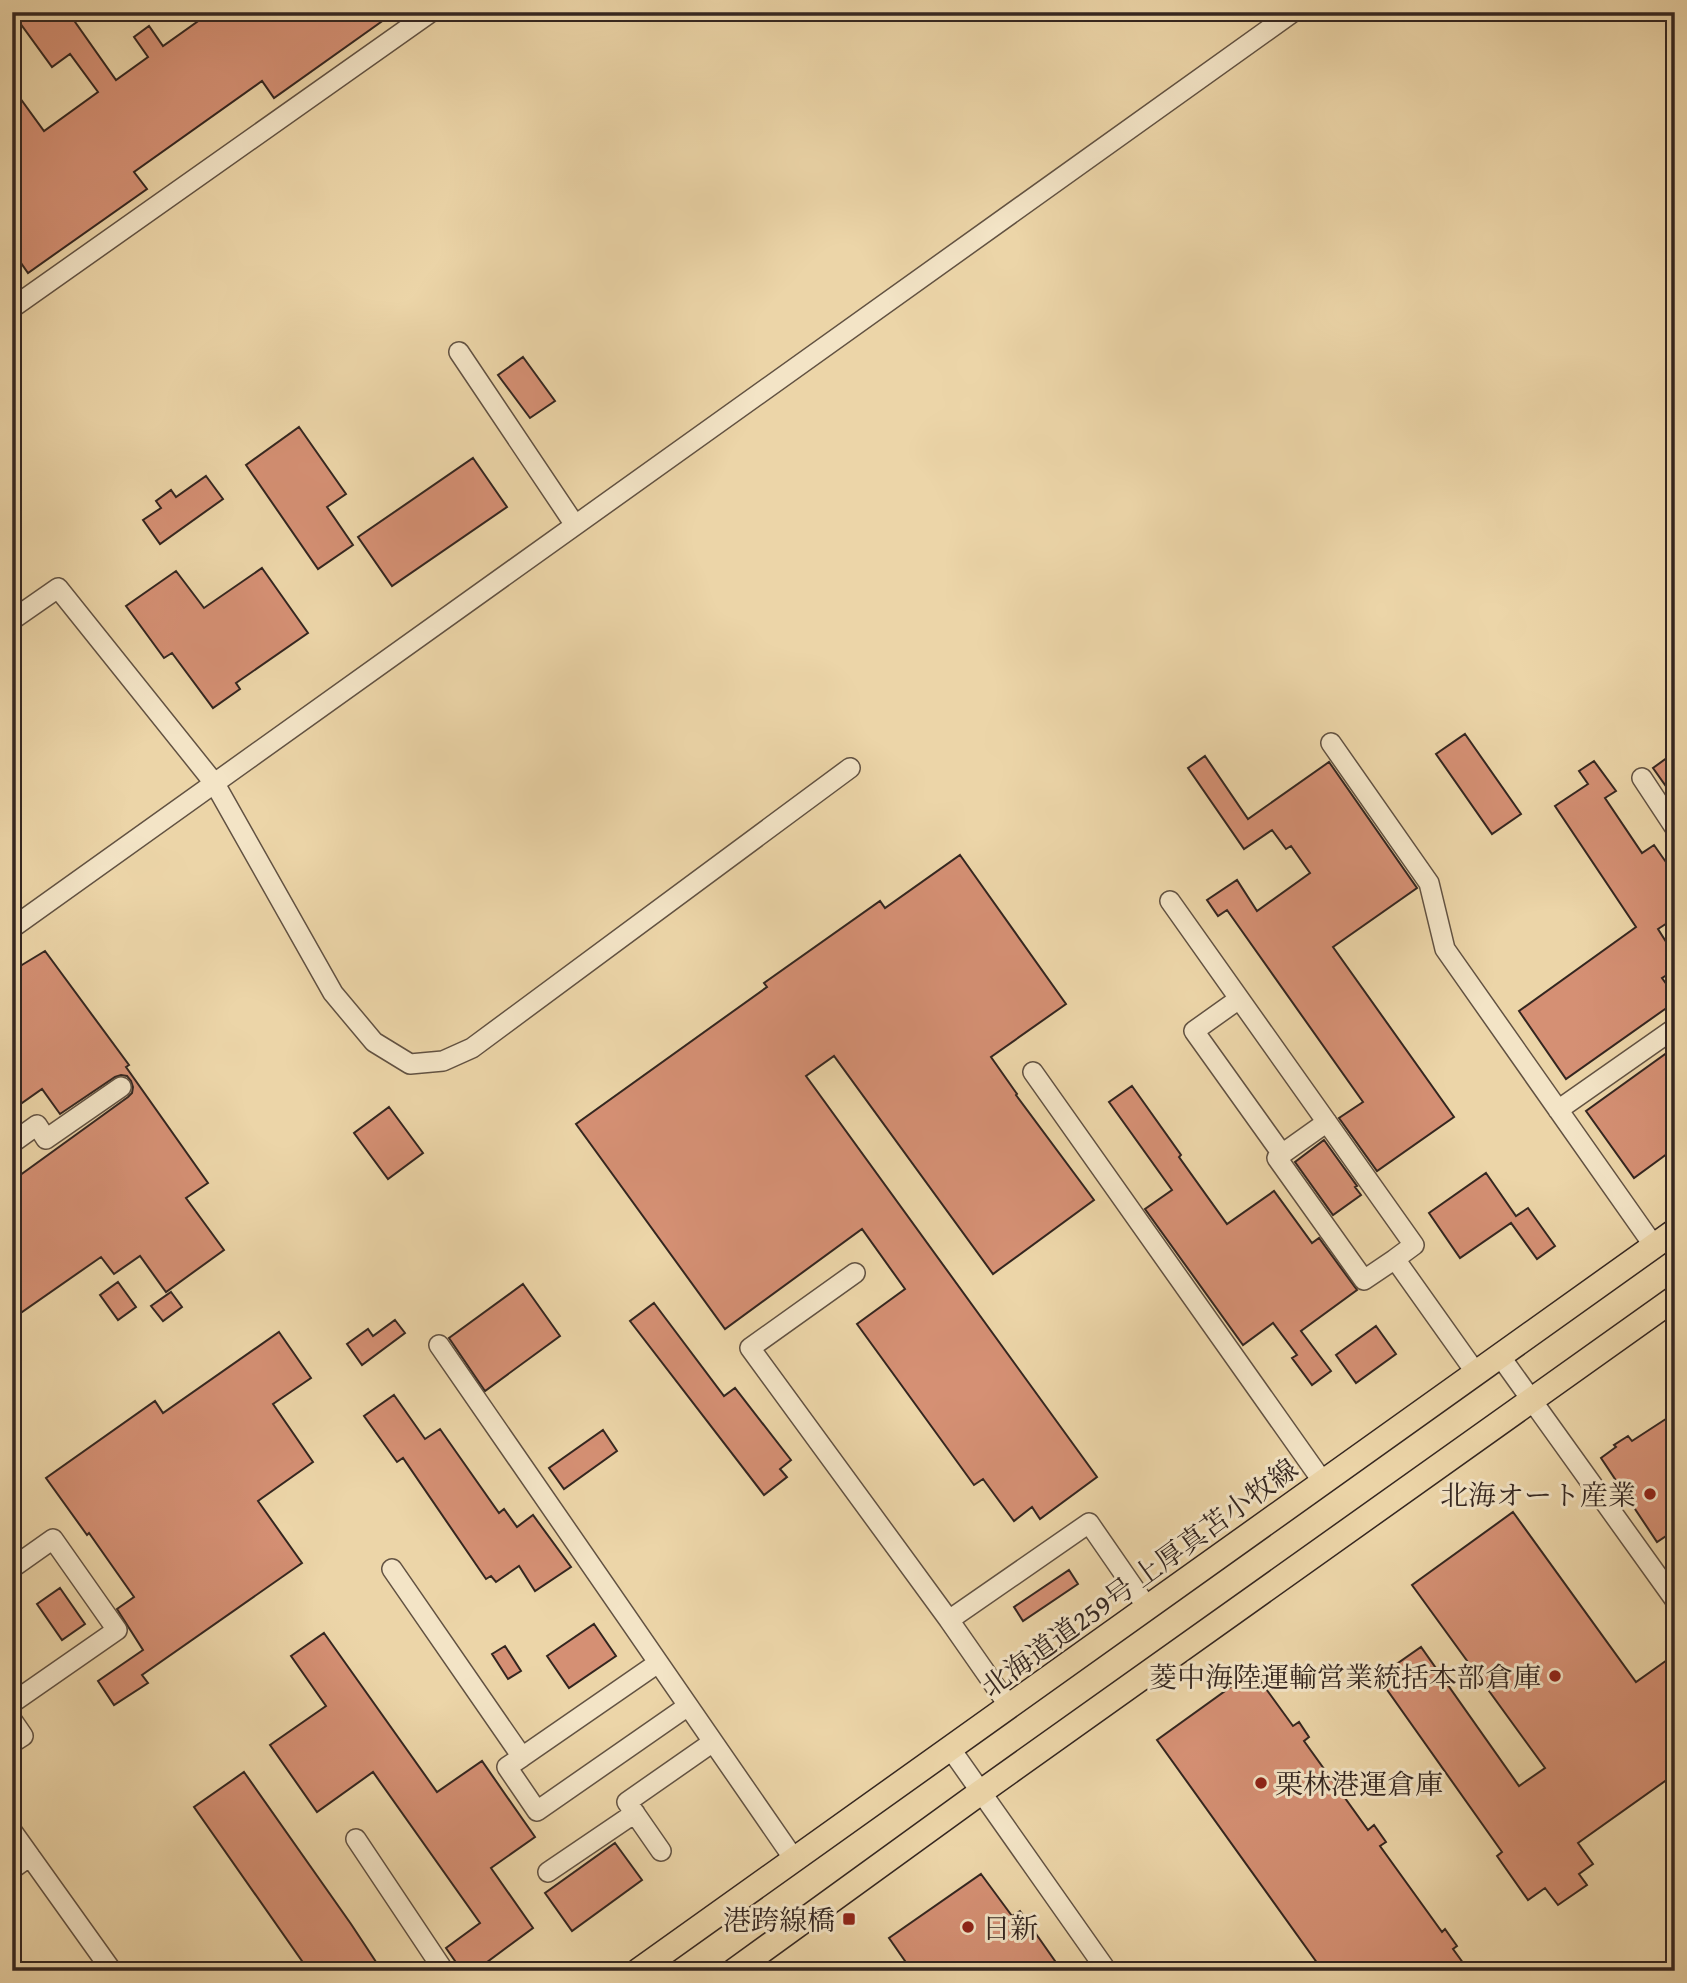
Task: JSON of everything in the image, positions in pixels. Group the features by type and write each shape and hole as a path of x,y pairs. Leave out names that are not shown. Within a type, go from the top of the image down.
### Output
{"main road":[{"name":"北海道道259号 上厚真苫小牧線","path":"638,1971 1675,1231"},
{"path":"734,1971 1675,1298"}],"street":[{"path":"12,308 430,12"},
{"path":"12,928 1293,12"},
{"path":"459,352 575,525"},
{"path":"12,620 58,588 215,784 333,993 374,1042 410,1064 443,1061 472,1048 850,768"},
{"path":"1331,743 1430,883 1445,949 1654,1246"},
{"path":"1642,778 1675,828"},
{"path":"1170,901 1239,999 1327,1122 1414,1245 1364,1280 1277,1157 1327,1122"},
{"path":"1239,999 1194,1031 1282,1154"},
{"path":"1558,1110 1675,1028"},
{"path":"1032,1072 1323,1482"},
{"path":"12,1143 37,1125 46,1139 121,1087"},
{"path":"1395,1259 1476,1373"},
{"path":"855,1273 750,1349 1009,1706"},
{"path":"439,1345 794,1859"},
{"path":"1500,1356 1675,1600"},
{"path":"949,1620 1089,1523 1147,1607"},
{"path":"12,1568 53,1539 117,1630 12,1703"},
{"path":"392,1569 522,1757"},
{"path":"658,1663 507,1767 537,1811 688,1706"},
{"path":"12,1720 23,1735 12,1743"},
{"path":"660,1850 627,1802 713,1742"},
{"path":"950,1748 1107,1971"},
{"path":"548,1872 635,1813"},
{"path":"12,1831 112,1971"},
{"path":"356,1839 444,1971"},
{"path":"12,1869 30,1856"}],"building":[{"path":"12,12 68,12 116,80 148,57 134,37 149,26 163,46 211,12 395,12 274,98 262,81 134,172 147,189 28,273 12,250 12,87 44,131 98,92 70,54 52,67"},
{"path":"523,357 555,401 530,418 498,375"},
{"path":"299,427 346,494 327,507 353,545 318,569 246,465"},
{"path":"473,458 507,507 392,586 358,537"},
{"path":"206,476 223,499 160,544 143,520 161,508 156,501 171,490 176,497"},
{"path":"262,568 308,633 236,683 240,689 213,708 172,653 164,658 126,606 176,571 204,608"},
{"path":"1465,734 1521,814 1492,834 1436,754"},
{"path":"1675,752 1675,799 1653,768"},
{"path":"1205,756 1248,819 1329,762 1417,888 1333,947 1454,1117 1377,1171 1339,1118 1363,1102 1227,910 1218,916 1207,900 1237,880 1257,911 1310,873 1291,846 1286,849 1272,830 1244,849 1188,768"},
{"path":"1594,761 1616,791 1605,798 1642,853 1654,845 1675,875 1675,918 1658,929 1675,956 1675,970 1662,978 1675,996 1675,1002 1566,1079 1519,1011 1636,927 1555,806 1588,784 1579,771"},
{"path":"960,855 1066,1004 991,1057 1094,1200 993,1274 834,1056 806,1076 1097,1477 1040,1519 1032,1507 1014,1521 983,1479 974,1485 857,1324 905,1289 862,1229 725,1329 576,1124 767,987 764,983 880,901 885,908"},
{"path":"45,951 129,1065 126,1067 208,1183 186,1198 224,1250 166,1292 140,1256 114,1274 101,1257 12,1319 12,1181 128,1097 133,1087 127,1076 115,1077 60,1114 42,1089 12,1110 12,971"},
{"path":"1675,1047 1675,1148 1634,1178 1586,1111"},
{"path":"1132,1086 1227,1224 1274,1191 1312,1243 1319,1238 1357,1290 1301,1331 1331,1371 1312,1385 1292,1358 1297,1355 1273,1323 1243,1345 1145,1209 1172,1190 1109,1102"},
{"path":"389,1107 423,1153 388,1179 354,1133"},
{"path":"1324,1140 1361,1195 1333,1215 1295,1162"},
{"path":"1486,1173 1516,1216 1528,1208 1555,1246 1537,1259 1511,1223 1460,1258 1429,1213"},
{"path":"118,1282 136,1307 118,1320 100,1295"},
{"path":"523,1284 560,1336 485,1391 449,1338"},
{"path":"171,1292 182,1307 163,1321 151,1306"},
{"path":"654,1303 724,1396 735,1388 791,1460 780,1469 787,1477 764,1495 630,1321"},
{"path":"395,1320 405,1333 362,1365 347,1344 368,1329 373,1336"},
{"path":"1376,1326 1396,1354 1356,1383 1336,1355"},
{"path":"279,1332 311,1378 273,1404 313,1462 258,1501 302,1563 142,1675 148,1683 114,1705 98,1681 143,1650 117,1609 134,1597 46,1478 155,1401 163,1413"},
{"path":"394,1395 425,1439 440,1429 499,1513 504,1509 517,1527 533,1515 571,1567 535,1591 519,1566 496,1582 491,1576 486,1579 403,1458 397,1462 364,1416"},
{"name":"北海オート産業","path":"1675,1413 1675,1530 1657,1542 1601,1458 1628,1436 1632,1441"},
{"path":"603,1430 617,1451 564,1489 549,1468"},
{"name":"菱中海陸運輸営業統括本部倉庫","path":"1513,1512 1636,1682 1667,1660 1675,1670 1675,1774 1578,1843 1593,1864 1579,1874 1587,1885 1558,1905 1545,1888 1528,1900 1497,1856 1502,1852 1378,1677 1421,1647 1519,1786 1545,1768 1412,1585"},
{"path":"1069,1570 1078,1584 1023,1621 1014,1607"},
{"path":"60,1588 85,1624 62,1640 37,1604"},
{"path":"594,1624 616,1656 569,1688 547,1656"},
{"path":"324,1633 437,1792 482,1761 535,1837 491,1868 533,1928 475,1971 462,1971 446,1948 480,1923 373,1772 317,1812 270,1745 326,1706 291,1656"},
{"path":"505,1646 521,1671 508,1679 492,1654"},
{"name":"栗林港運倉庫","path":"1253,1671 1293,1726 1299,1722 1309,1737 1304,1741 1368,1830 1374,1825 1386,1842 1380,1846 1442,1932 1445,1929 1457,1946 1453,1949 1469,1971 1323,1971 1157,1740"},
{"path":"244,1772 382,1971 309,1971 194,1807"},
{"path":"615,1843 642,1880 572,1931 545,1893"},
{"name":"日新","path":"981,1874 1012,1916 1020,1911 1062,1971 912,1971 889,1938"}],"place":[{"name":"北海オート産業","path":"1650,1494"},
{"name":"菱中海陸運輸営業統括本部倉庫","path":"1555,1676"},
{"name":"栗林港運倉庫","path":"1261,1783"},
{"name":"港跨線橋","path":"849,1919"},
{"name":"日新","path":"968,1927"}]}
